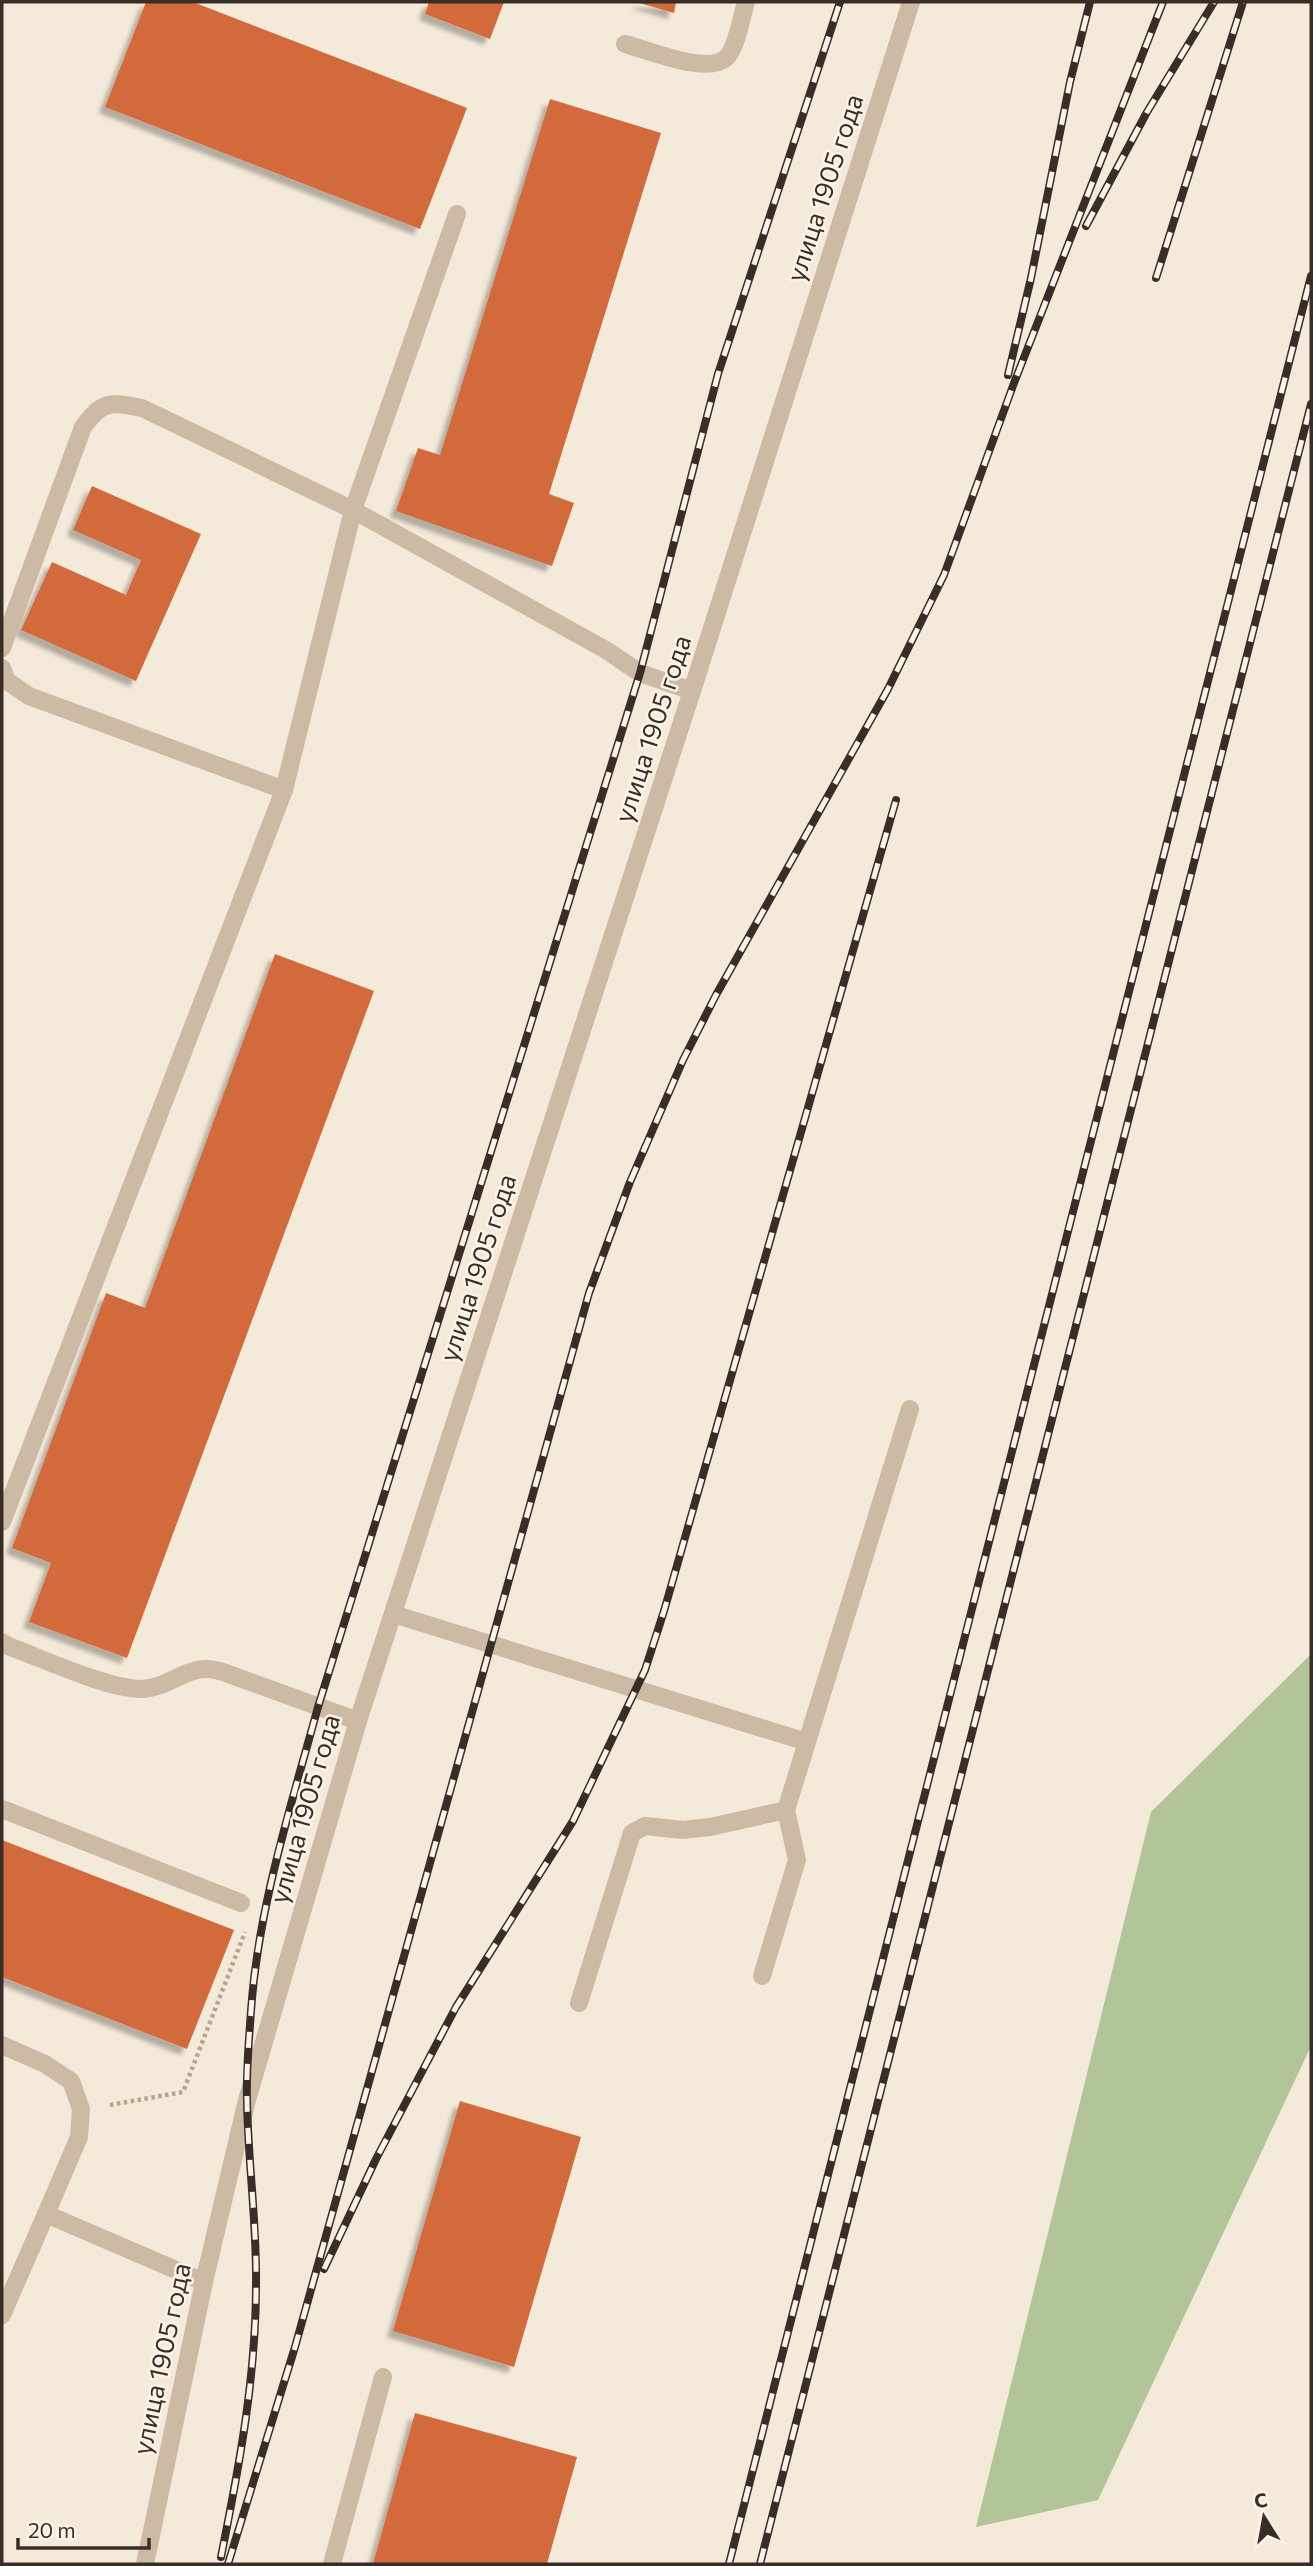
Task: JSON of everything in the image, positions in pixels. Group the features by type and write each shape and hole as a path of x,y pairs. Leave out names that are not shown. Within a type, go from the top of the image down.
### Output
{"lane":[{"path":"625,44 699,64 713,64 726,58 733,47 746,2"},
{"name":"улица 1905 года","path":"145,2564 204,2282 247,2100 358,1721 692,691 911,2"},
{"path":"2,1522 284,790 353,510 457,214"},
{"path":"2,648 83,427 97,409 116,403 142,408 353,510 606,650 640,673 692,691"},
{"path":"2,668 7,681 29,696 284,790"},
{"path":"762,1976 797,1860 786,1810 910,1409"},
{"path":"393,1614 807,1742"},
{"path":"2,1642 119,1686 144,1689 194,1671 207,1669 223,1672 358,1721"},
{"path":"2,1810 241,1903"},
{"path":"579,2003 632,1833 645,1826 683,1830 710,1827 786,1810"},
{"path":"2,2045 46,2064 71,2081 81,2109 79,2137 2,2315"},
{"path":"46,2214 204,2282"},
{"path":"332,2564 383,2377"}],"path":[{"path":"81,2109 183,2092 245,1935 241,1903"}],"green space":[{"path":"1311,1654 1311,2046 1098,2500 976,2527 1151,1812"}],"building":[{"path":"146,2 193,2 467,108 420,229 105,107"},
{"path":"429,2 504,2 490,39 425,14"},
{"path":"636,2 676,2 674,13"},
{"path":"550,99 661,133 549,494 574,503 552,566 396,511 418,448 440,455"},
{"path":"92,486 201,534 136,681 21,630 52,562 126,595 141,560 73,530"},
{"path":"275,954 374,991 127,1658 29,1622 51,1563 12,1548 106,1293 145,1308"},
{"path":"2,1840 234,1930 187,2049 2,1977"},
{"path":"460,2101 581,2137 514,2367 393,2331"},
{"path":"415,2413 577,2457 547,2564 373,2564"}],"railway":[{"path":"221,2557 240,2456 253,2354 256,2262 247,2067 255,1972 277,1857 318,1707 640,673 718,374 840,2"},
{"path":"1008,375 1031,278 1070,82 1090,2"},
{"path":"228,2564 295,2347 589,1293 630,1182 683,1060 716,995 888,689 944,575 1014,383 1163,2"},
{"path":"1086,226 1147,112 1214,2"},
{"path":"1156,278 1243,2"},
{"path":"729,2564 1311,276"},
{"path":"760,2564 1311,404"},
{"path":"324,2269 376,2159 456,2007 573,1821 645,1670 896,800"}]}
